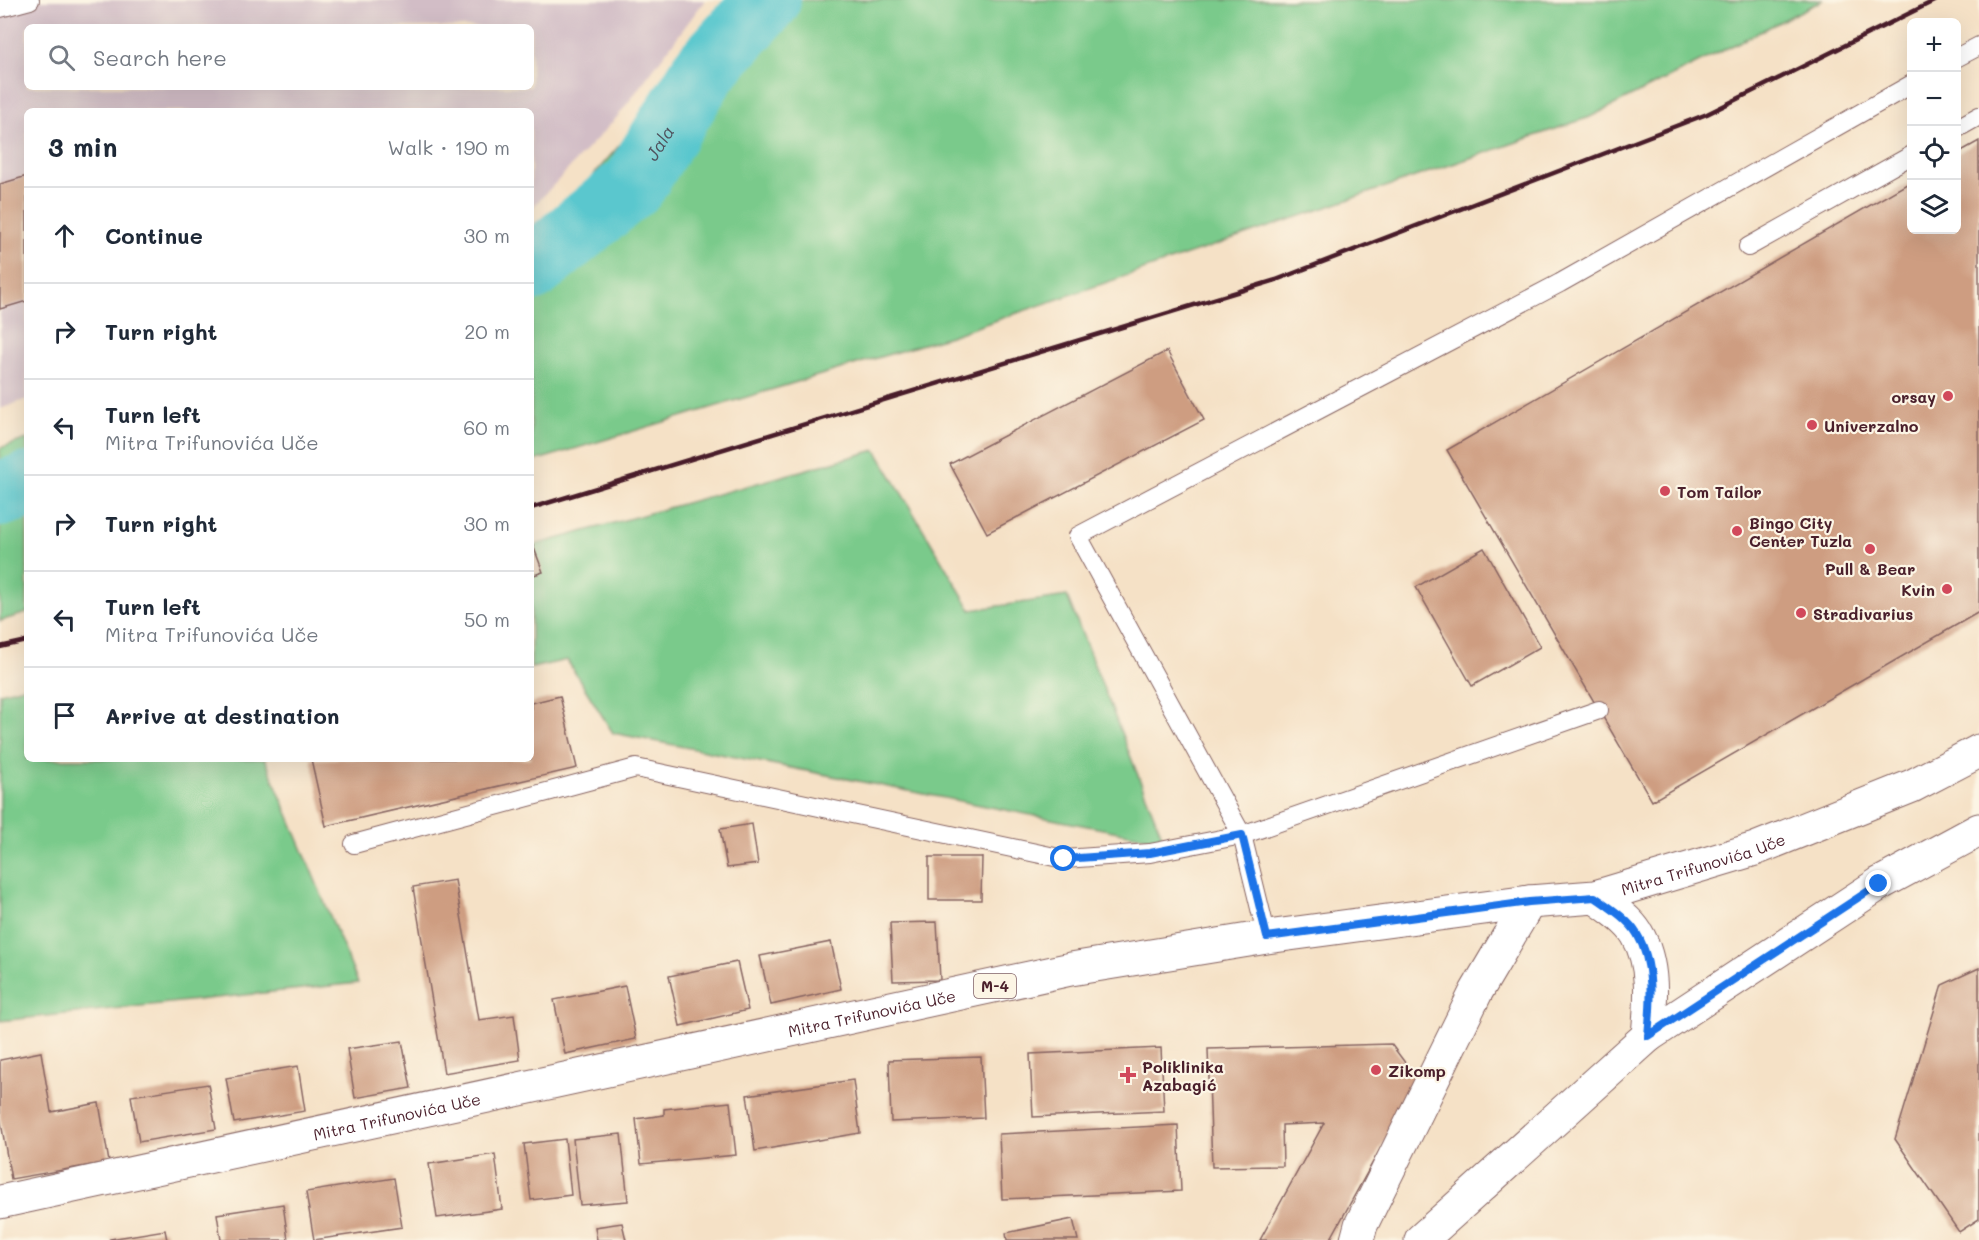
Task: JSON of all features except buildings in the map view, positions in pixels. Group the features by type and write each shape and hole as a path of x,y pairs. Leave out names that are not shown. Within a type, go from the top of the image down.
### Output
{"main road":[{"name":"Mitra Trifunovića Uče","path":"0,1202 1071,969 1267,937 1529,902 1595,897 1755,849 1912,786 1979,751"},
{"path":"1421,1240 1648,1036 1879,884 1979,830"},
{"path":"1595,897 1637,933 1645,953 1652,994 1648,1036"},
{"path":"1357,1240 1361,1226 1476,992 1529,902"}],"lane":[{"path":"0,8 30,0"},
{"path":"1961,55 1979,46"},
{"path":"1267,937 1242,835 1078,536 1560,283 1907,86"},
{"path":"1961,126 1979,116"},
{"path":"1748,247 1907,157"},
{"path":"354,844 636,768 1064,859 1150,853 1242,835 1599,710"}],"shaded area":[{"path":"0,0 705,0 618,116 534,206 534,108 24,108 24,400 0,409"}],"green space":[{"path":"746,0 1823,0 1590,117 950,336 534,461 534,244"},
{"path":"24,440 24,614 0,621 0,448"},
{"path":"876,450 971,610 1067,596 1164,841 613,733 567,660 534,667 534,545"},
{"path":"24,687 24,762 266,762 358,983 0,1021 0,693"}],"waterway":[{"name":"Jala","path":"534,267 634,184 706,68 768,0"},
{"name":"Jala","path":"0,494 24,486"}],"railway":[{"path":"534,507 1276,280 1707,114 1936,0"},
{"path":"0,647 24,642"}],"place":[{"name":"orsay","path":"1948,396"},
{"name":"Univerzalno","path":"1812,425"},
{"name":"Tom Tailor","path":"1665,491"},
{"name":"Bingo City Center Tuzla","path":"1737,531"},
{"name":"Pull & Bear","path":"1870,549"},
{"name":"Kvin","path":"1947,589"},
{"name":"Stradivarius","path":"1801,613"},
{"name":"Zikomp","path":"1376,1070"},
{"name":"Poliklinika Azabagić","path":"1128,1075"}],"route":[{"path":"1064,859 1150,853 1242,835 1267,937 1529,902 1595,897 1620,916 1637,933 1645,953 1652,994 1648,1036 1879,884"}]}
